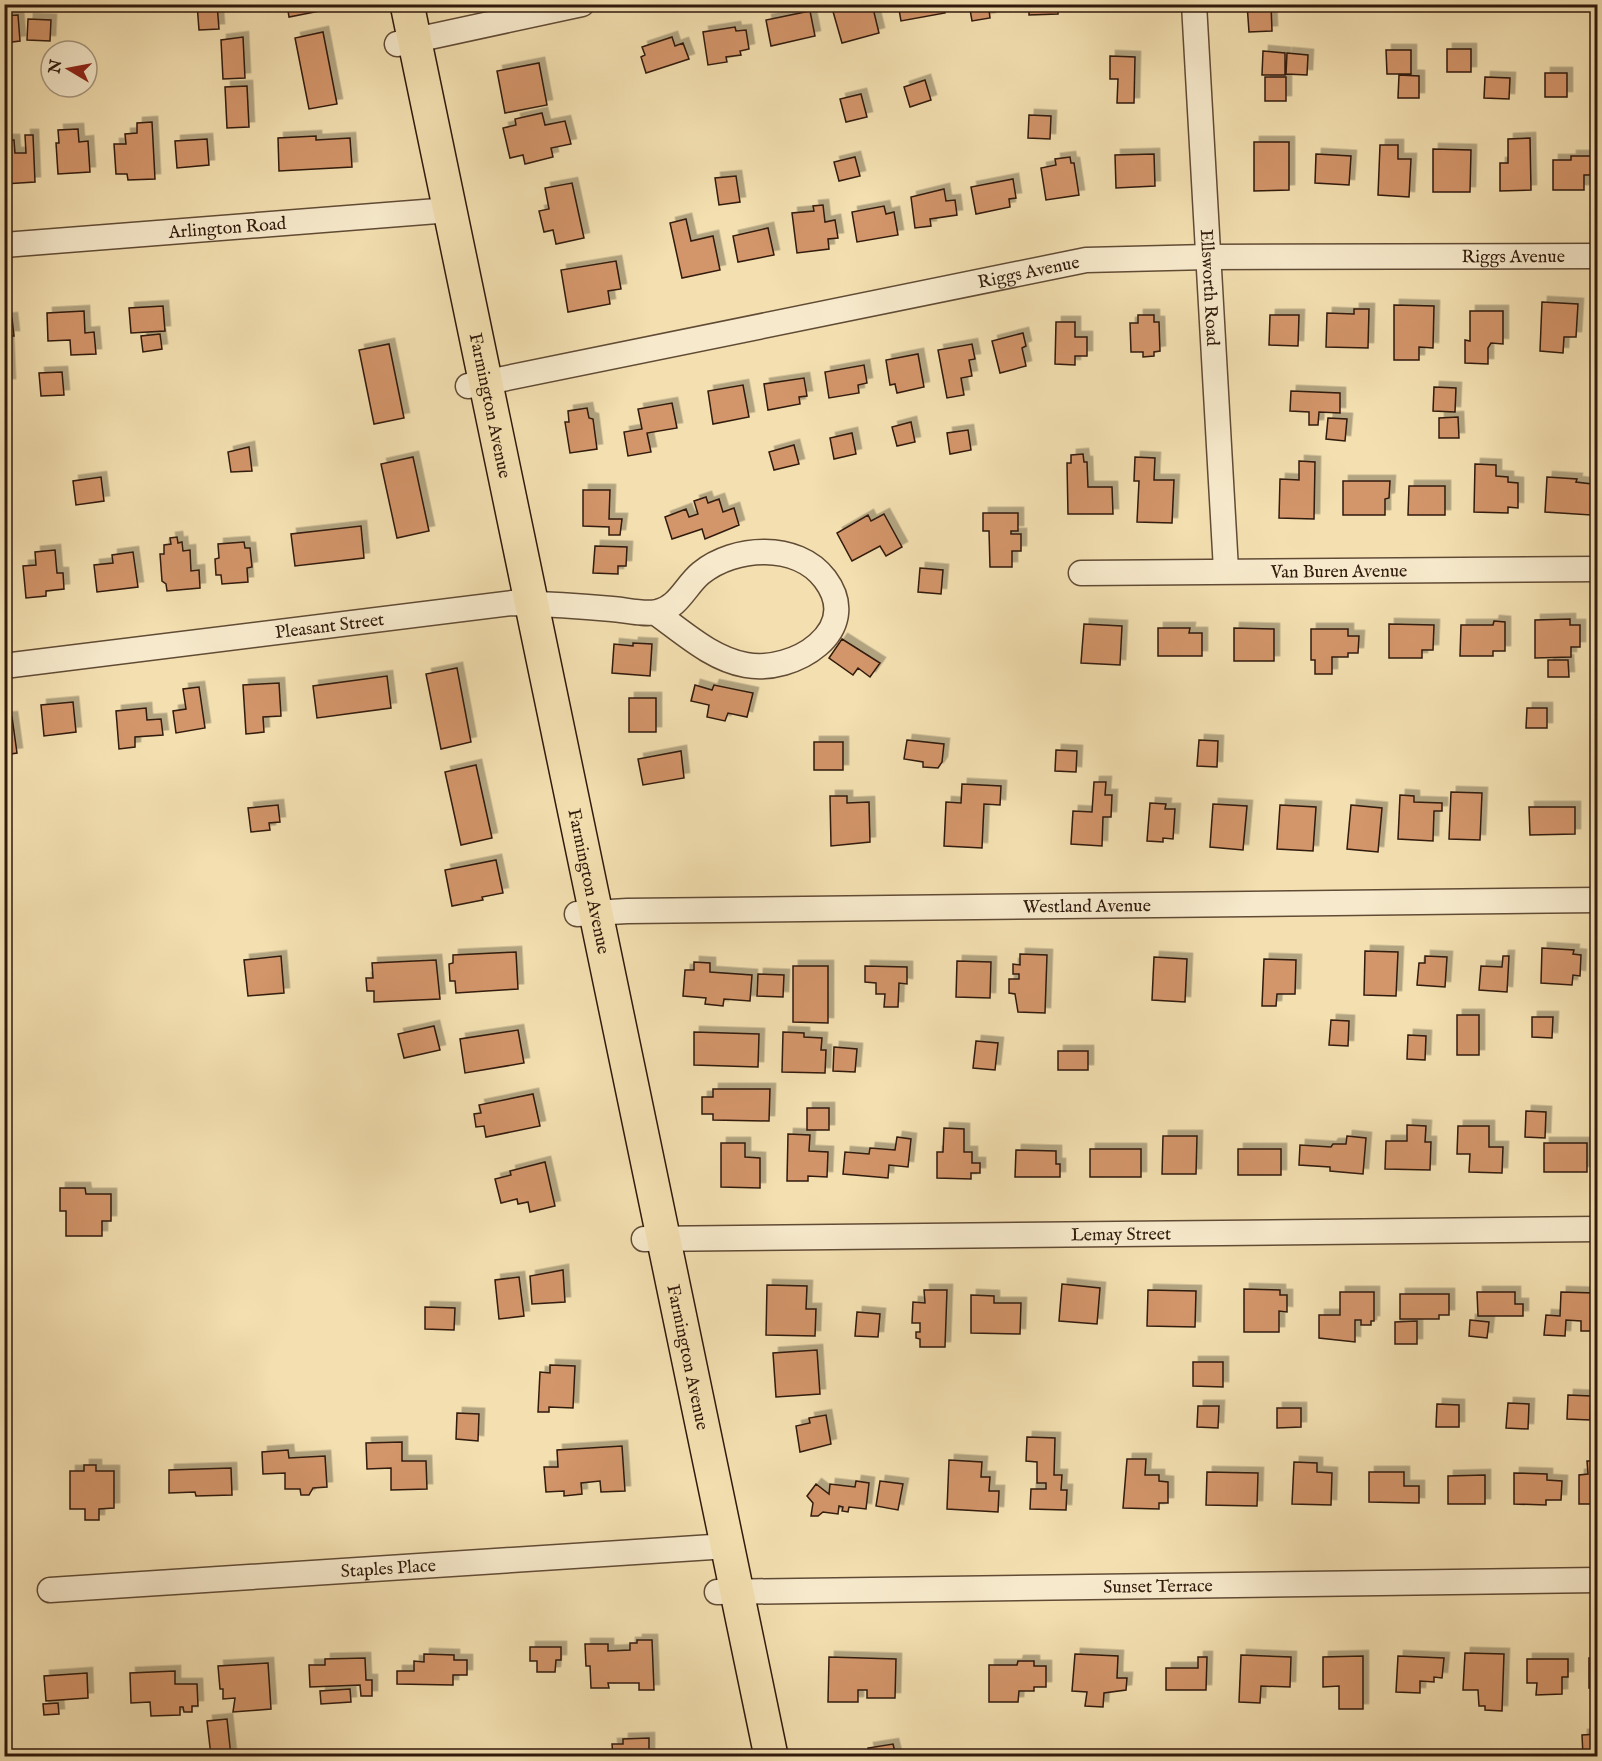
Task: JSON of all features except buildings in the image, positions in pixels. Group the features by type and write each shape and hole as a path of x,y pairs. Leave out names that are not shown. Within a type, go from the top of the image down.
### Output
{"main road":[{"name":"Farmington Avenue","path":"388,4 406,42"},
{"name":"Farmington Avenue","path":"407,4 406,42 521,603 718,1547 771,1756"},
{"name":"Farmington Avenue","path":"728,1592 752,1756"}],"street":[{"path":"406,42 582,4"},
{"name":"Ellsworth Road","path":"1194,4 1226,570"},
{"name":"Arlington Road","path":"4,245 441,212"},
{"name":"Riggs Avenue","path":"476,384 1086,260 1208,256 1598,256"},
{"path":"766,552 787,555 820,573 831,589 835,609 832,628 812,651 786,663 760,666 735,663 711,652 656,613 678,599 699,574 715,563 766,552"},
{"name":"Van Buren Avenue","path":"1081,573 1226,570 1598,569"},
{"name":"Pleasant Street","path":"4,666 521,603 656,613"},
{"name":"Westland Avenue","path":"586,913 1598,900"},
{"name":"Lemay Street","path":"655,1239 1598,1229"},
{"name":"Staples Place","path":"50,1590 718,1547"},
{"name":"Sunset Terrace","path":"728,1592 1598,1580"}]}
